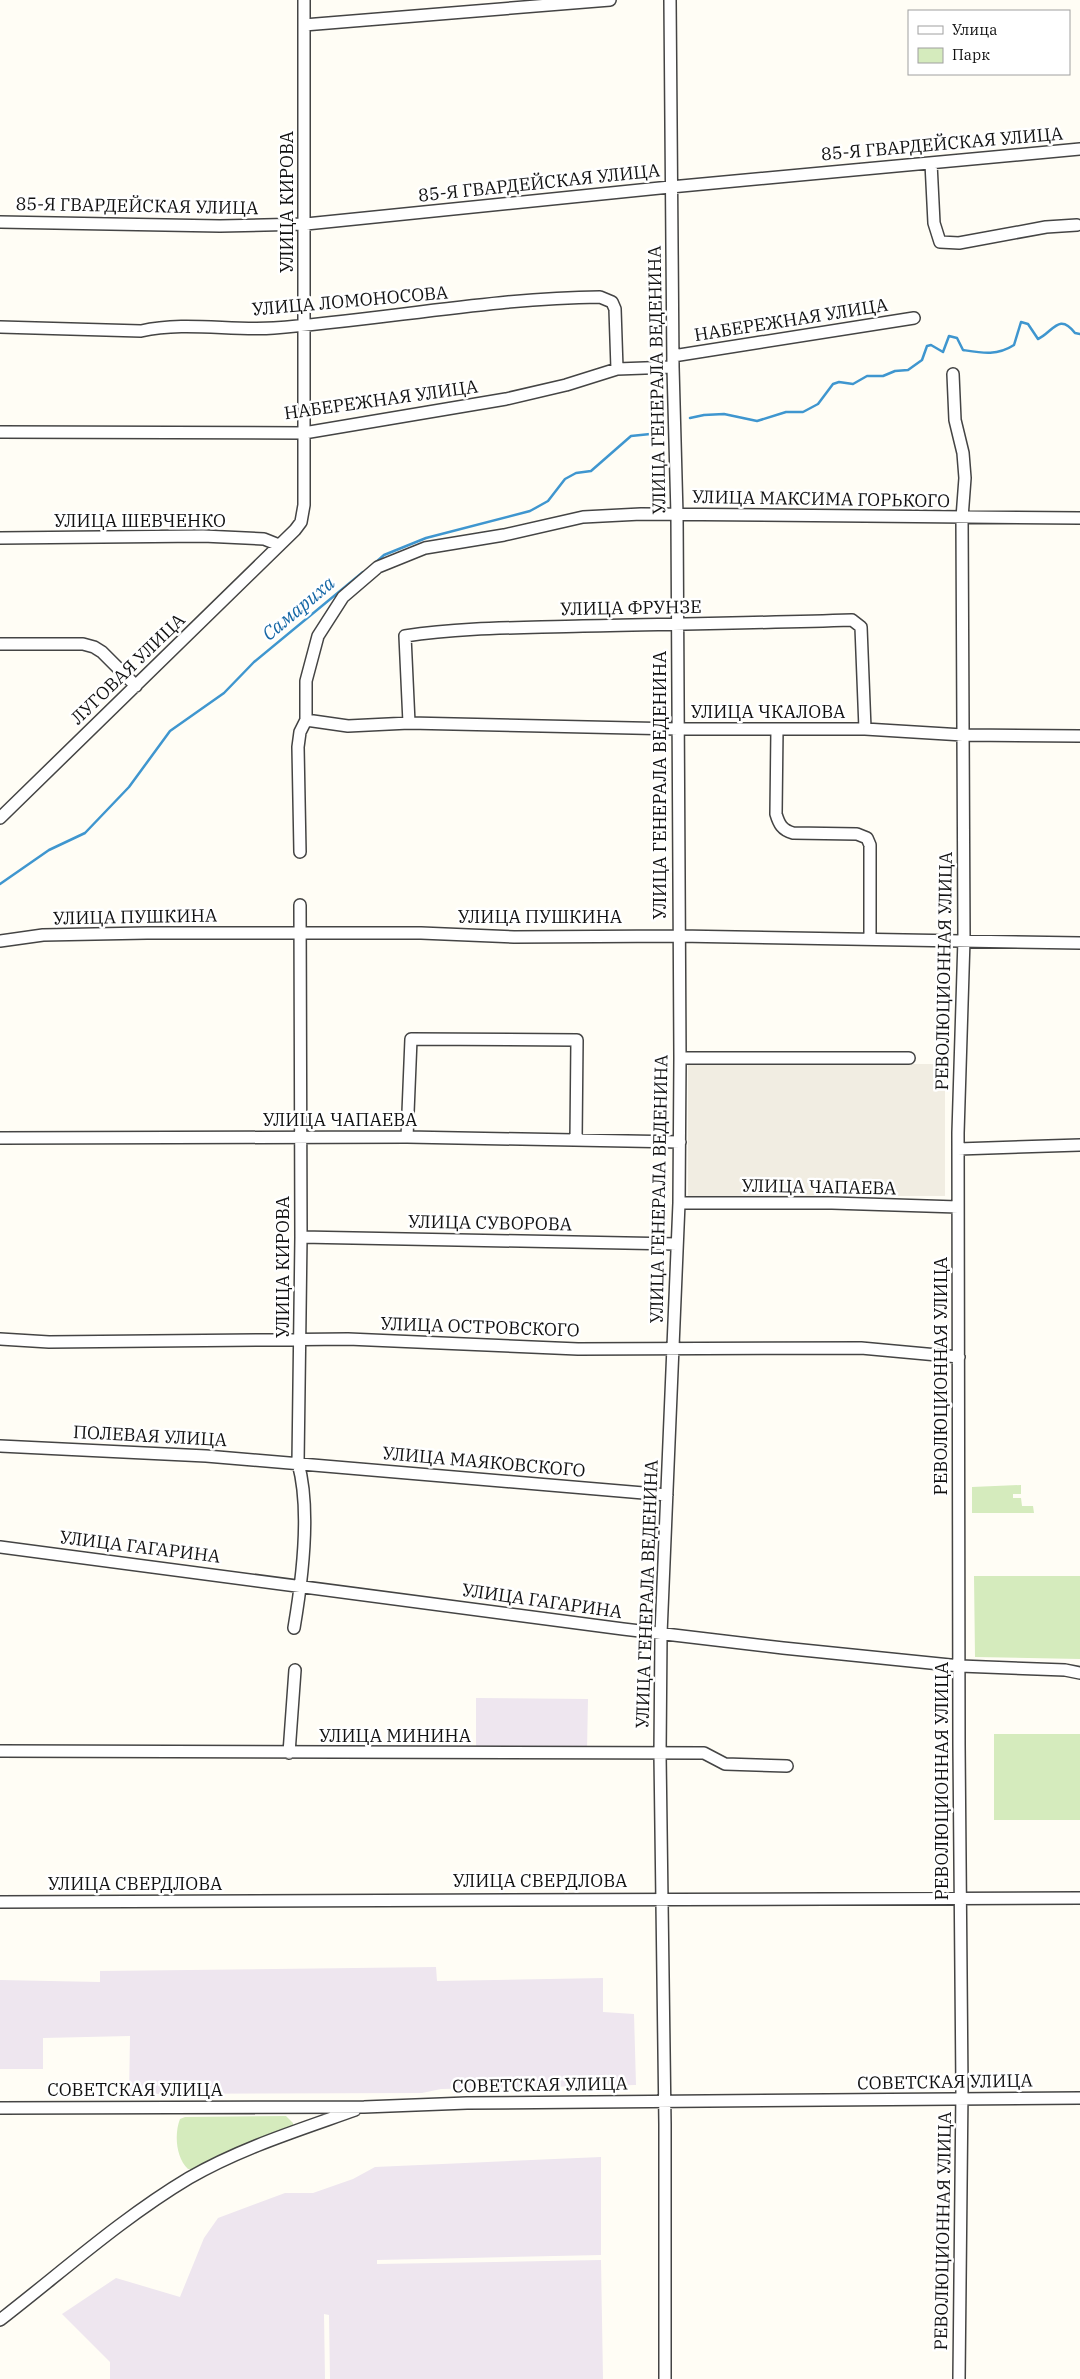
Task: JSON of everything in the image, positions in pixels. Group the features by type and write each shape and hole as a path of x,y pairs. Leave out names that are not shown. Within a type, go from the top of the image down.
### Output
{"street":[{"name":"УЛИЦА КИРОВА","path":"279,545 301,522 304,505 305,324 303,254 306,224 304,0"},
{"path":"304,25 610,0"},
{"name":"УЛИЦА ГЕНЕРАЛА ВЕДЕНИНА","path":"666,2379 665,2101 660,1754 661,1634 674,1349 680,1142 678,730 670,0"},
{"name":"85-Я ГВАРДЕЙСКАЯ УЛИЦА","path":"0,222 220,226 306,224 1080,149"},
{"path":"931,163 934,223 940,242 960,243 1046,227 1077,226"},
{"name":"УЛИЦА ЛОМОНОСОВА","path":"0,327 141,330 161,326 272,328 600,296 612,302 615,309 617,369"},
{"name":"НАБЕРЕЖНАЯ УЛИЦА","path":"0,432 304,433 506,399 566,385 617,369 673,361 914,318"},
{"name":"РЕВОЛЮЦИОННАЯ УЛИЦА","path":"953,374 954,420 963,453 964,470 962,518 964,939 958,1149 962,2100 959,2379"},
{"name":"УЛИЦА МАКСИМА ГОРЬКОГО","path":"306,720 306,681 318,636 343,597 378,567 425,548 504,535 583,517 676,515 1080,518"},
{"name":"УЛИЦА ШЕВЧЕНКО","path":"0,538 203,536 264,539 279,545"},
{"name":"ЛУГОВАЯ УЛИЦА","path":"0,818 279,545"},
{"name":"УЛИЦА ФРУНЗЕ","path":"409,723 405,636 447,630 677,624 827,623 852,620 861,627 863,642 865,729"},
{"path":"0,644 83,644 94,647 136,686"},
{"path":"300,852 298,747 300,732 306,720"},
{"name":"УЛИЦА ЧКАЛОВА","path":"306,720 348,726 409,723 678,730 865,729 963,736 1080,736"},
{"path":"777,729 776,814 779,824 786,831 793,833 857,834 867,838 870,845 870,938"},
{"name":"УЛИЦА КИРОВА","path":"294,1628 301,1586 304,1492 298,1463 301,1237 300,905"},
{"name":"УЛИЦА ПУШКИНА","path":"0,941 43,935 421,933 514,937 870,938 1080,943"},
{"path":"407,1137 411,1039 577,1040 576,1140"},
{"path":"680,1058 909,1058"},
{"name":"УЛИЦА ЧАПАЕВА","path":"0,1138 407,1137 680,1142"},
{"path":"958,1149 1080,1145"},
{"name":"УЛИЦА ЧАПАЕВА","path":"679,1203 832,1203 958,1207"},
{"name":"УЛИЦА СУВОРОВА","path":"301,1237 677,1244"},
{"name":"УЛИЦА ОСТРОВСКОГО","path":"0,1339 49,1342 348,1339 578,1349 861,1348 959,1358"},
{"name":"ПОЛЕВАЯ УЛИЦА","path":"0,1446 206,1456 298,1463"},
{"name":"УЛИЦА МАЯКОВСКОГО","path":"298,1463 667,1495"},
{"name":"УЛИЦА ГАГАРИНА","path":"0,1547 661,1634 960,1666 1065,1670 1080,1673"},
{"path":"289,1753 295,1670"},
{"name":"УЛИЦА МИНИНА","path":"0,1752 704,1753 725,1764 787,1766"},
{"name":"УЛИЦА СВЕРДЛОВА","path":"0,1902 661,1898 1080,1898"},
{"name":"СОВЕТСКАЯ УЛИЦА","path":"0,2108 364,2107 467,2103 1080,2098"},
{"path":"0,2320 115,2229 189,2178 257,2146 364,2107"}],"shaded area":[{"path":"688,1064 945,1064 945,1196 688,1196"},
{"path":"476,1698 588,1699 587,1751 476,1749"},
{"path":"436,1967 437,1981 603,1978 603,2012 634,2014 636,2085 441,2089 422,2093 129,2094 130,2036 43,2038 43,2069 0,2069 0,1980 100,1982 100,1971"},
{"path":"601,2157 601,2255 377,2260 377,2264 601,2260 603,2379 330,2379 329,2315 324,2314 325,2379 110,2379 110,2362 62,2314 116,2278 180,2297 204,2238 218,2218 285,2193 313,2193 353,2179 375,2167"}],"green space":[{"path":"1021,1485 1021,1494 1013,1494 1013,1498 1021,1498 1022,1506 1033,1506 1034,1513 972,1513 972,1487"},
{"path":"974,1576 1080,1576 1080,1659 975,1657"},
{"path":"994,1734 1080,1734 1080,1820 994,1820"},
{"path":"286,2116 293,2123 293,2127 193,2169 188,2169 181,2159 177,2146 177,2132 180,2119 185,2117"}],"waterway":[{"name":"Самариха","path":"690,418 724,414 757,421 786,412 803,412 818,404 833,384 839,382 853,384 867,376 883,376 895,371 908,370 922,360 927,346 931,345 943,352 949,336 957,338 963,350 989,353 1002,351 1014,345 1021,322 1028,324 1038,339 1060,324 1065,324 1075,333 1080,334"},
{"name":"Самариха","path":"375,563 384,555 426,538 530,511 548,501 565,479 576,473 591,471 631,436 660,433"},
{"name":"Самариха","path":"0,884 49,850 85,833 129,787 170,731 224,693 254,662 363,572"}]}
